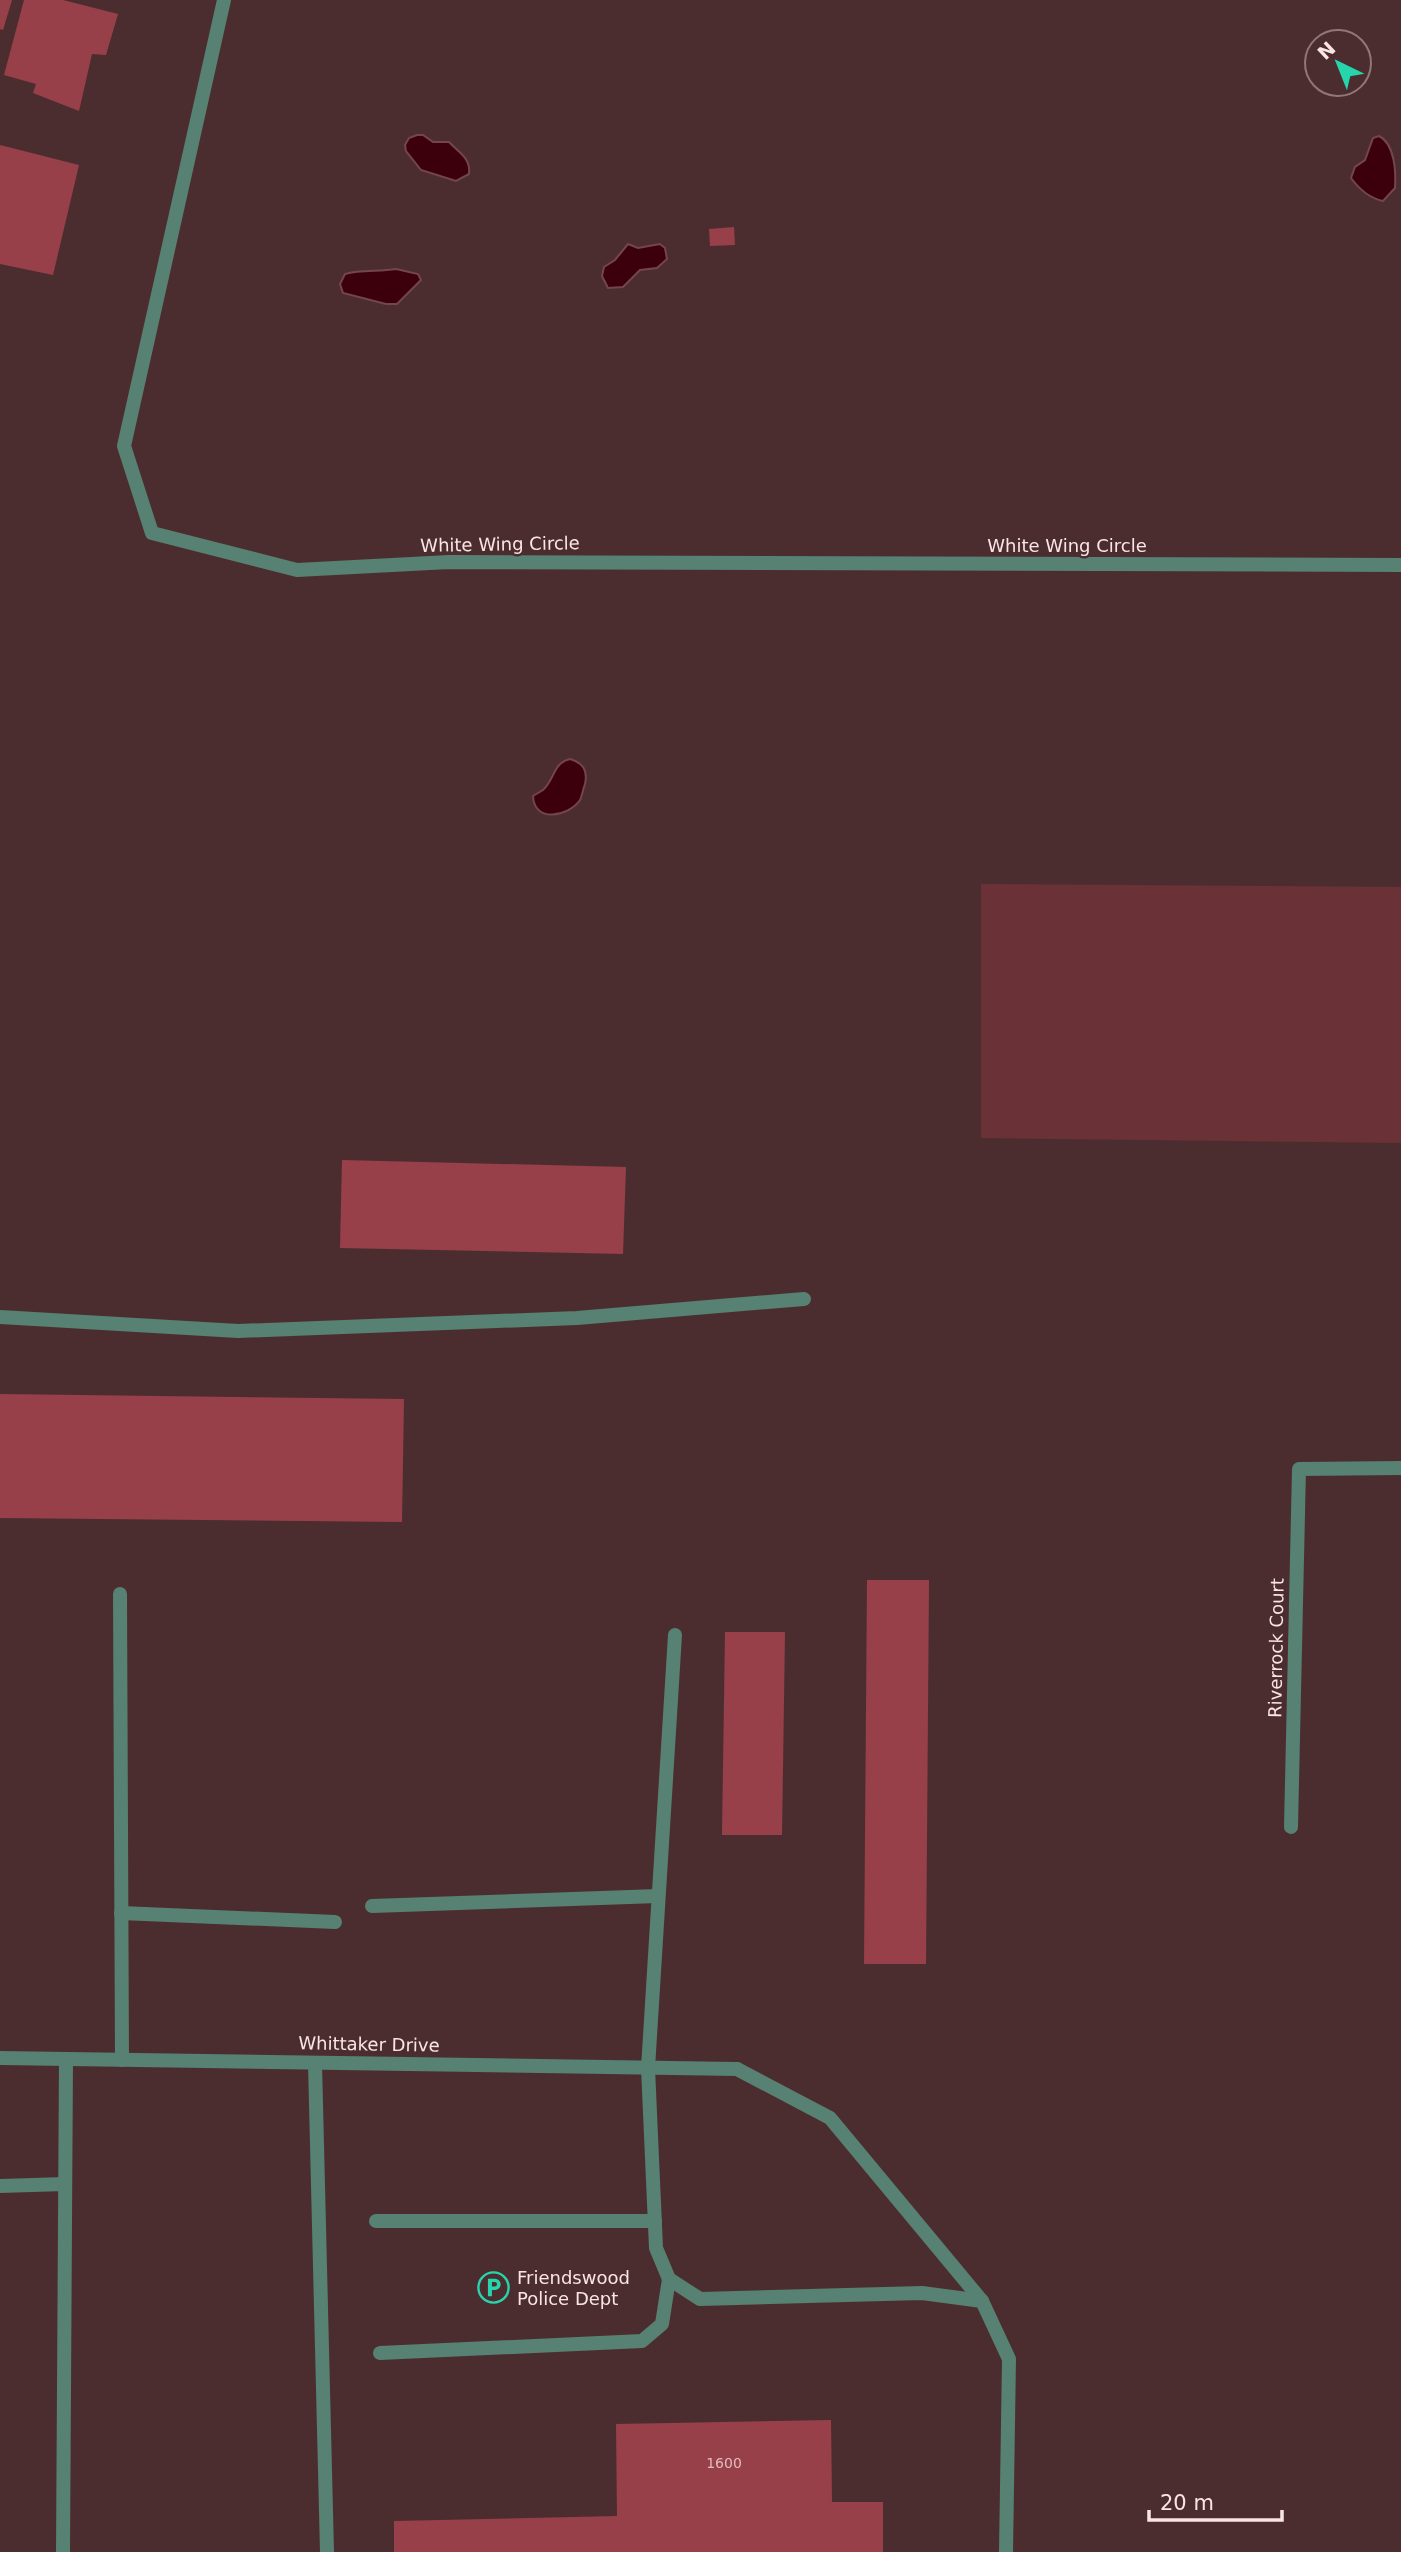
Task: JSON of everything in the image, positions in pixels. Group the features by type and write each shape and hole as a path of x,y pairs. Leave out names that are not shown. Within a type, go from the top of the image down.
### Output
{"street":[{"name":"White Wing Circle","path":"224,0 124,446 152,533 297,570 449,562 1401,565"},
{"path":"0,1317 238,1331 577,1318 804,1299"},
{"name":"Riverrock Court","path":"1291,1828 1299,1469 1401,1468"},
{"path":"120,1594 122,2060"},
{"path":"380,2353 642,2341 662,2324 669,2279 656,2248 648,2068 675,1635"},
{"path":"372,1906 658,1896"},
{"path":"121,1913 335,1922"},
{"name":"Whittaker Drive","path":"0,2058 737,2069 831,2118 982,2301"},
{"path":"63,2552 66,2059"},
{"path":"315,2063 327,2552"},
{"path":"0,2186 65,2184"},
{"path":"376,2221 655,2221"},
{"path":"669,2279 700,2299 922,2293 982,2301 1009,2359 1006,2552"}],"shaded area":[{"path":"423,135 433,142 449,142 466,160 469,174 456,181 421,170 406,151 405,145 409,138"},
{"path":"1379,136 1391,152 1395,174 1395,188 1383,201 1373,198 1351,178 1355,167 1365,160 1373,138"},
{"path":"628,244 638,248 660,244 665,248 667,259 657,268 640,270 623,287 608,288 602,276 604,267 615,260"},
{"path":"396,269 418,274 421,280 397,304 386,304 343,293 340,284 345,274"},
{"path":"570,759 581,765 585,771 586,779 580,800 568,810 545,814 535,805 533,796 547,786 560,764"},
{"path":"981,884 1401,887 1401,1143 981,1138"}],"building":[{"path":"0,0 12,0 3,30 0,29"},
{"path":"24,0 63,0 118,14 106,55 92,54 79,111 33,93 36,84 4,75"},
{"path":"0,145 79,165 53,275 0,264"},
{"path":"734,227 735,245 710,246 709,229"},
{"path":"342,1160 626,1167 623,1254 340,1248"},
{"path":"0,1394 404,1399 402,1522 0,1518"},
{"path":"867,1580 929,1580 926,1964 864,1964"},
{"path":"725,1632 785,1632 782,1835 722,1835"},
{"path":"831,2420 832,2502 883,2502 883,2552 394,2552 394,2521 617,2516 616,2424"}],"place":[{"name":"Friendswood Police Dept","path":"494,2287"}]}
